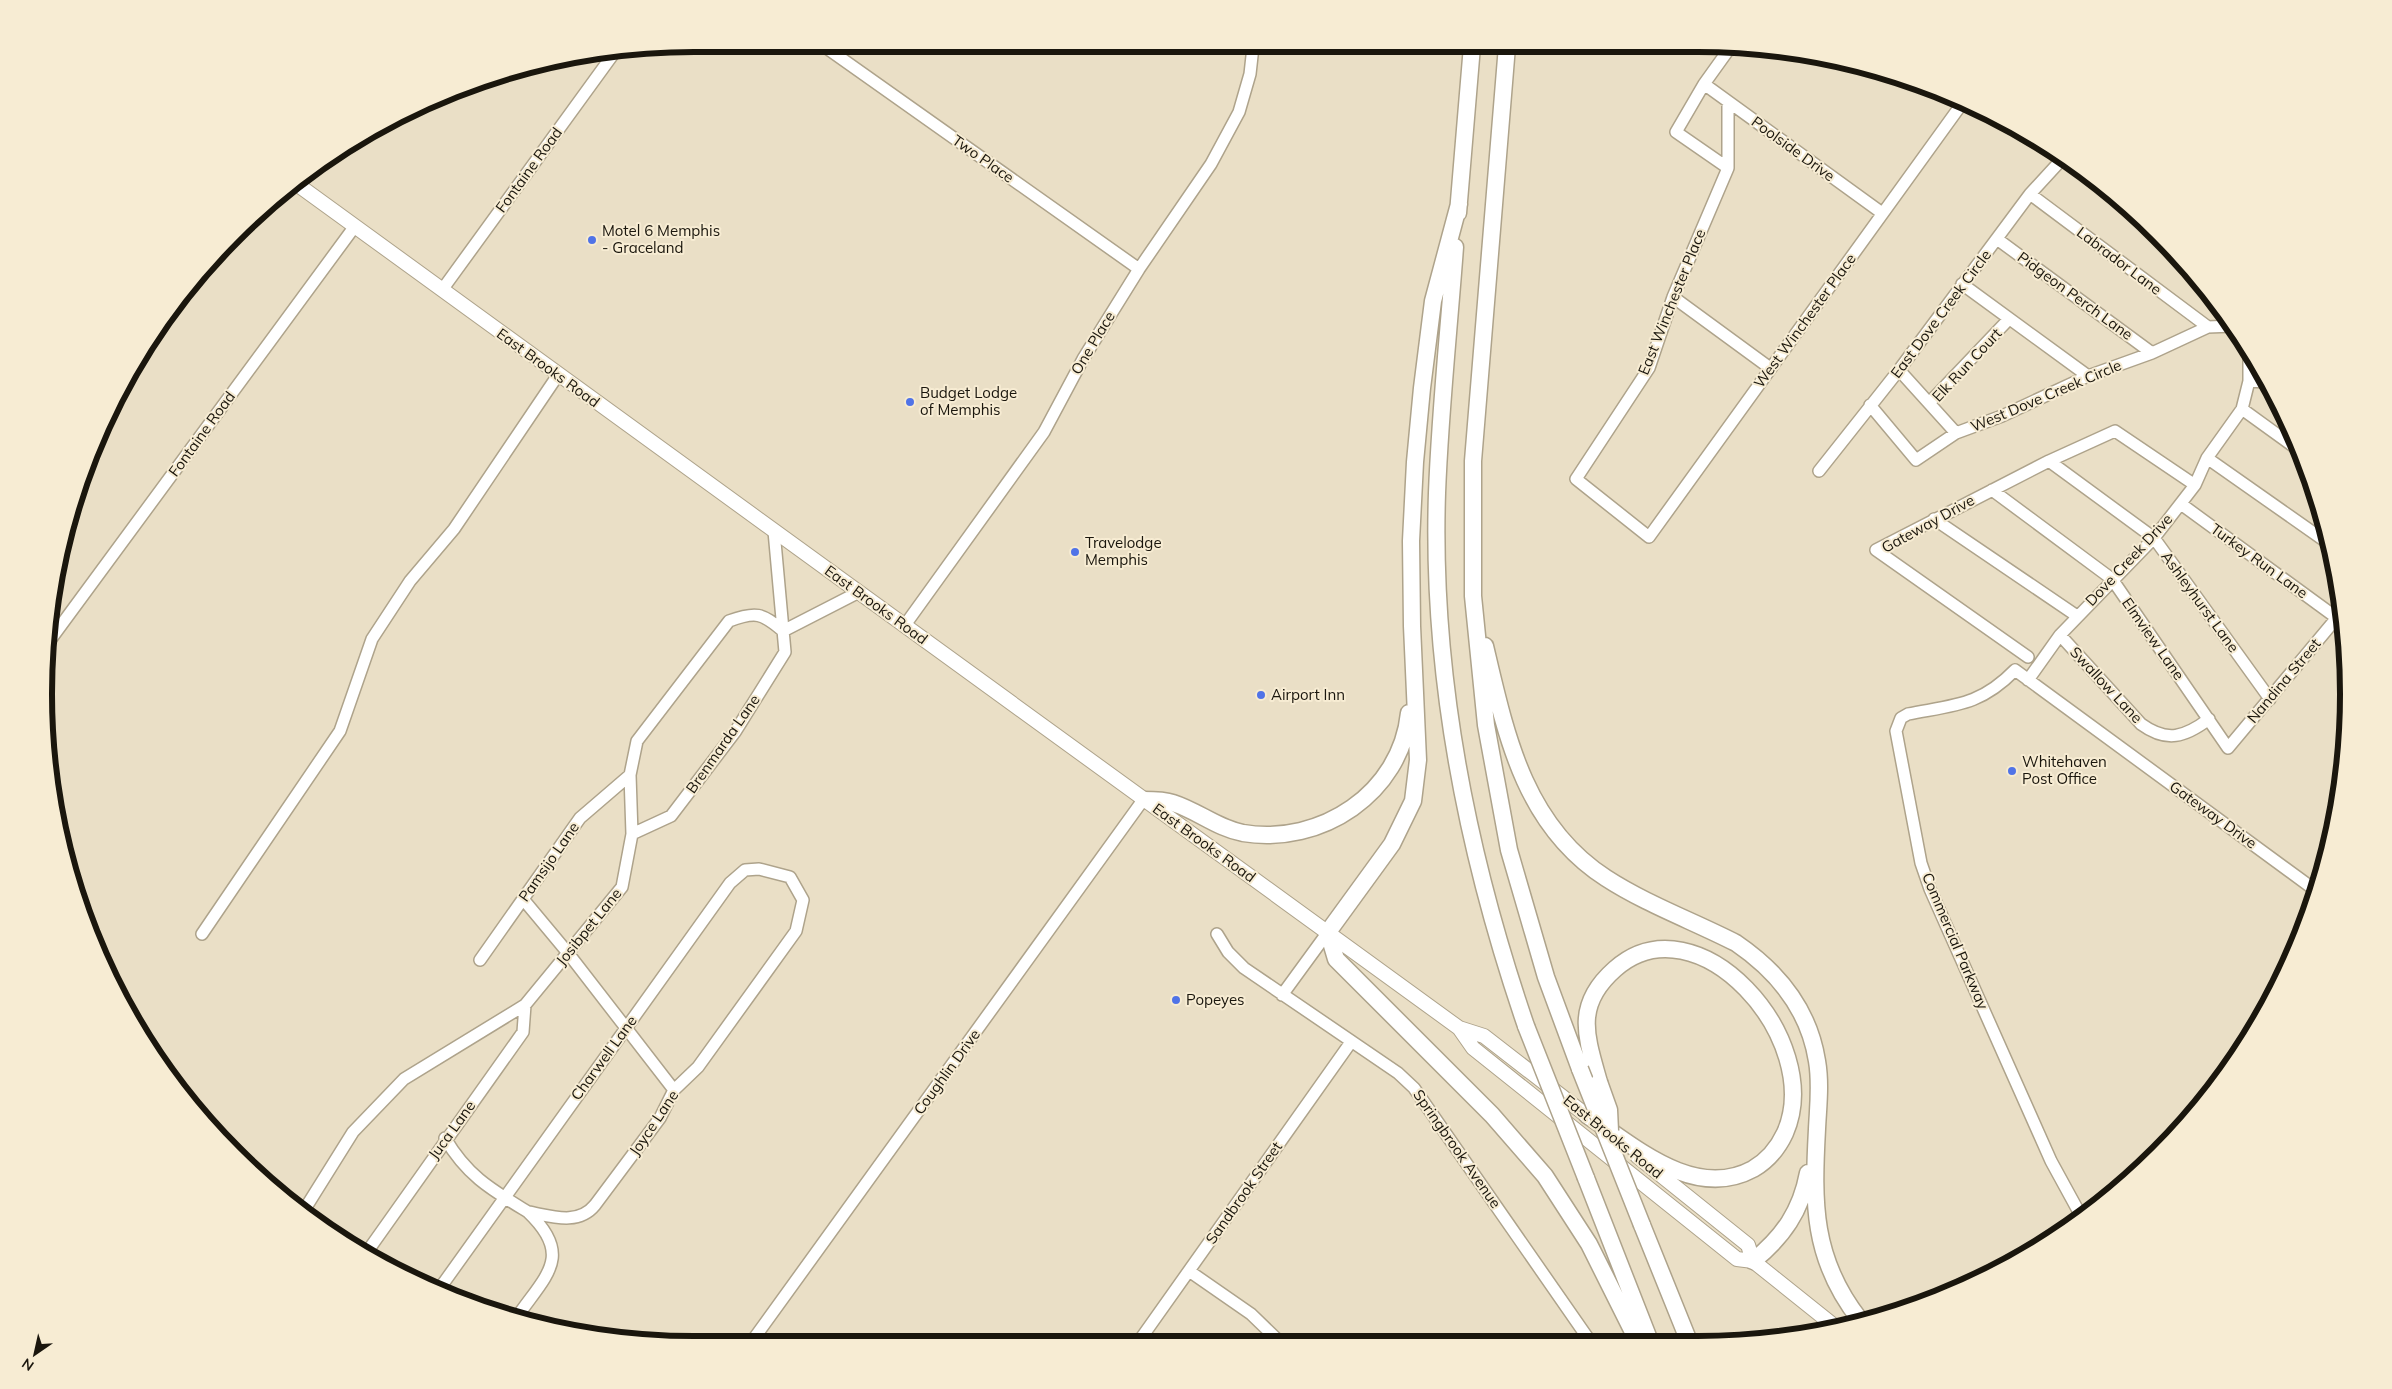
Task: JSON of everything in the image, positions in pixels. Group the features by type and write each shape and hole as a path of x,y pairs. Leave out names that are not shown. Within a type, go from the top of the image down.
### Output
{"highway":[{"path":"1472,52 1437,494 1442,647 1453,744 1467,820 1494,930 1526,1026 1648,1336"},
{"path":"1507,52 1473,461 1473,596 1478,670 1509,850 1546,977 1580,1069 1687,1336"},
{"path":"1459,204 1433,301 1415,462 1411,541 1412,678 1418,760 1413,801 1392,844 1328,932 1336,960 1492,1115 1545,1176 1588,1244 1635,1336"},
{"path":"1473,596 1510,747 1524,782 1538,808 1569,848 1605,878 1736,942 1754,956 1779,981 1803,1015 1817,1061 1819,1092 1815,1200 1821,1243 1834,1281 1858,1316"},
{"path":"1143,800 1171,802 1224,828 1243,833 1282,834 1326,823 1361,803 1374,791 1394,763 1404,742 1408,723 1412,678"},
{"path":"1587,1115 1672,1168 1690,1176 1721,1180 1737,1176 1765,1162 1782,1139 1792,1110 1793,1094 1788,1061 1776,1026 1750,991 1731,975 1711,963 1678,950 1662,949 1633,956 1620,964 1595,988 1589,1006 1588,1042 1609,1110 1611,1144"},
{"path":"1753,1262 1779,1238 1799,1206 1817,1129"}],"main road":[{"name":"East Brooks Road","path":"301,187 1459,1028 1484,1036 1587,1115 1748,1245 1753,1262"},
{"name":"East Brooks Road","path":"1459,1028 1473,1048 1737,1260 1753,1262 1829,1323"}],"street":[{"name":"Two Place","path":"834,52 1138,269"},
{"name":"One Place","path":"904,626 1044,432 1083,359 1138,269 1211,164 1240,112 1250,74 1252,52"},
{"path":"1726,53 1704,84 1676,132 1728,168"},
{"name":"Fontaine Road","path":"442,290 610,58"},
{"name":"Poolside Drive","path":"1704,84 1882,213"},
{"name":"East Winchester Place","path":"1649,537 1576,480 1649,368 1673,298 1728,168 1728,102"},
{"name":"West Winchester Place","path":"1649,537 1959,108"},
{"name":"East Dove Creek Circle","path":"1818,471 1899,370 2030,194 2058,164"},
{"name":"Labrador Lane","path":"2030,194 2208,327"},
{"name":"Fontaine Road","path":"56,632 355,226"},
{"name":"Pidgeon Perch Lane","path":"1997,239 2152,354"},
{"path":"1962,284 2088,376"},
{"path":"1673,298 1770,368"},
{"name":"Elk Run Court","path":"1956,433 1929,403 2009,319"},
{"name":"West Dove Creek Circle","path":"1870,406 1916,460 1956,433 2002,416 2088,376 2152,354 2208,327 2223,326"},
{"name":"Dove Creek Drive","path":"2028,680 2060,635 2112,579 2154,538 2195,485 2207,458 2242,409 2249,381 2249,367"},
{"path":"1899,370 1929,403"},
{"path":"202,934 340,731 372,639 410,581 454,528 558,375"},
{"path":"2249,381 2257,382"},
{"path":"2242,409 2288,442"},
{"name":"Gateway Drive","path":"2028,657 1876,550 2049,461 2116,431 2195,485"},
{"path":"2207,458 2320,537"},
{"name":"Ashleyhurst Lane","path":"2049,461 2154,538 2270,698"},
{"name":"Elmview Lane","path":"1992,490 2112,579 2228,748"},
{"name":"Turkey Run Lane","path":"2181,504 2334,613"},
{"path":"1934,519 2077,616"},
{"path":"774,531 783,632 859,592"},
{"name":"Josibpet Lane","path":"307,1206 353,1132 404,1079 525,1005 622,888 632,834 630,775 637,741 730,620 746,615 766,617 783,632"},
{"name":"Nandina Street","path":"2228,748 2335,621"},
{"name":"Brenmarda Lane","path":"632,834 671,816 736,732 785,652 783,632"},
{"name":"Swallow Lane","path":"2060,635 2141,724 2151,731 2179,736 2191,732 2209,719"},
{"name":"Gateway Drive","path":"2015,670 2310,886"},
{"name":"Commercial Parkway","path":"2015,670 1991,692 1972,700 1904,716 1898,722 1896,731 1920,854 1930,889 2051,1161 2078,1211"},
{"name":"Pamsijo Lane","path":"480,960 580,818 630,775"},
{"name":"Coughlin Drive","path":"756,1336 1143,800"},
{"name":"Charwell Lane","path":"442,1285 730,883 745,870 759,869 790,877"},
{"name":"Joyce Lane","path":"528,1212 569,1218 588,1213 660,1118 674,1090 698,1067 796,931 803,900 790,877"},
{"path":"523,899 568,953 674,1090"},
{"path":"1282,995 1328,932"},
{"name":"Springbrook Avenue","path":"1217,934 1236,961 1282,995 1402,1076 1425,1101 1587,1336"},
{"name":"Juca Lane","path":"370,1248 445,1138 523,1032 525,1005"},
{"name":"Sandbrook Street","path":"1143,1336 1351,1042"},
{"path":"445,1138 465,1168 528,1212 549,1237 553,1248 553,1259 546,1275 520,1312"},
{"path":"1189,1270 1251,1314 1274,1336"}],"place":[{"name":"Motel 6 Memphis - Graceland","path":"592,240"},
{"name":"Budget Lodge of Memphis","path":"910,402"},
{"name":"Travelodge Memphis","path":"1075,552"},
{"name":"Airport Inn","path":"1261,695"},
{"name":"Whitehaven Post Office","path":"2012,771"},
{"name":"Popeyes","path":"1176,1000"}]}
